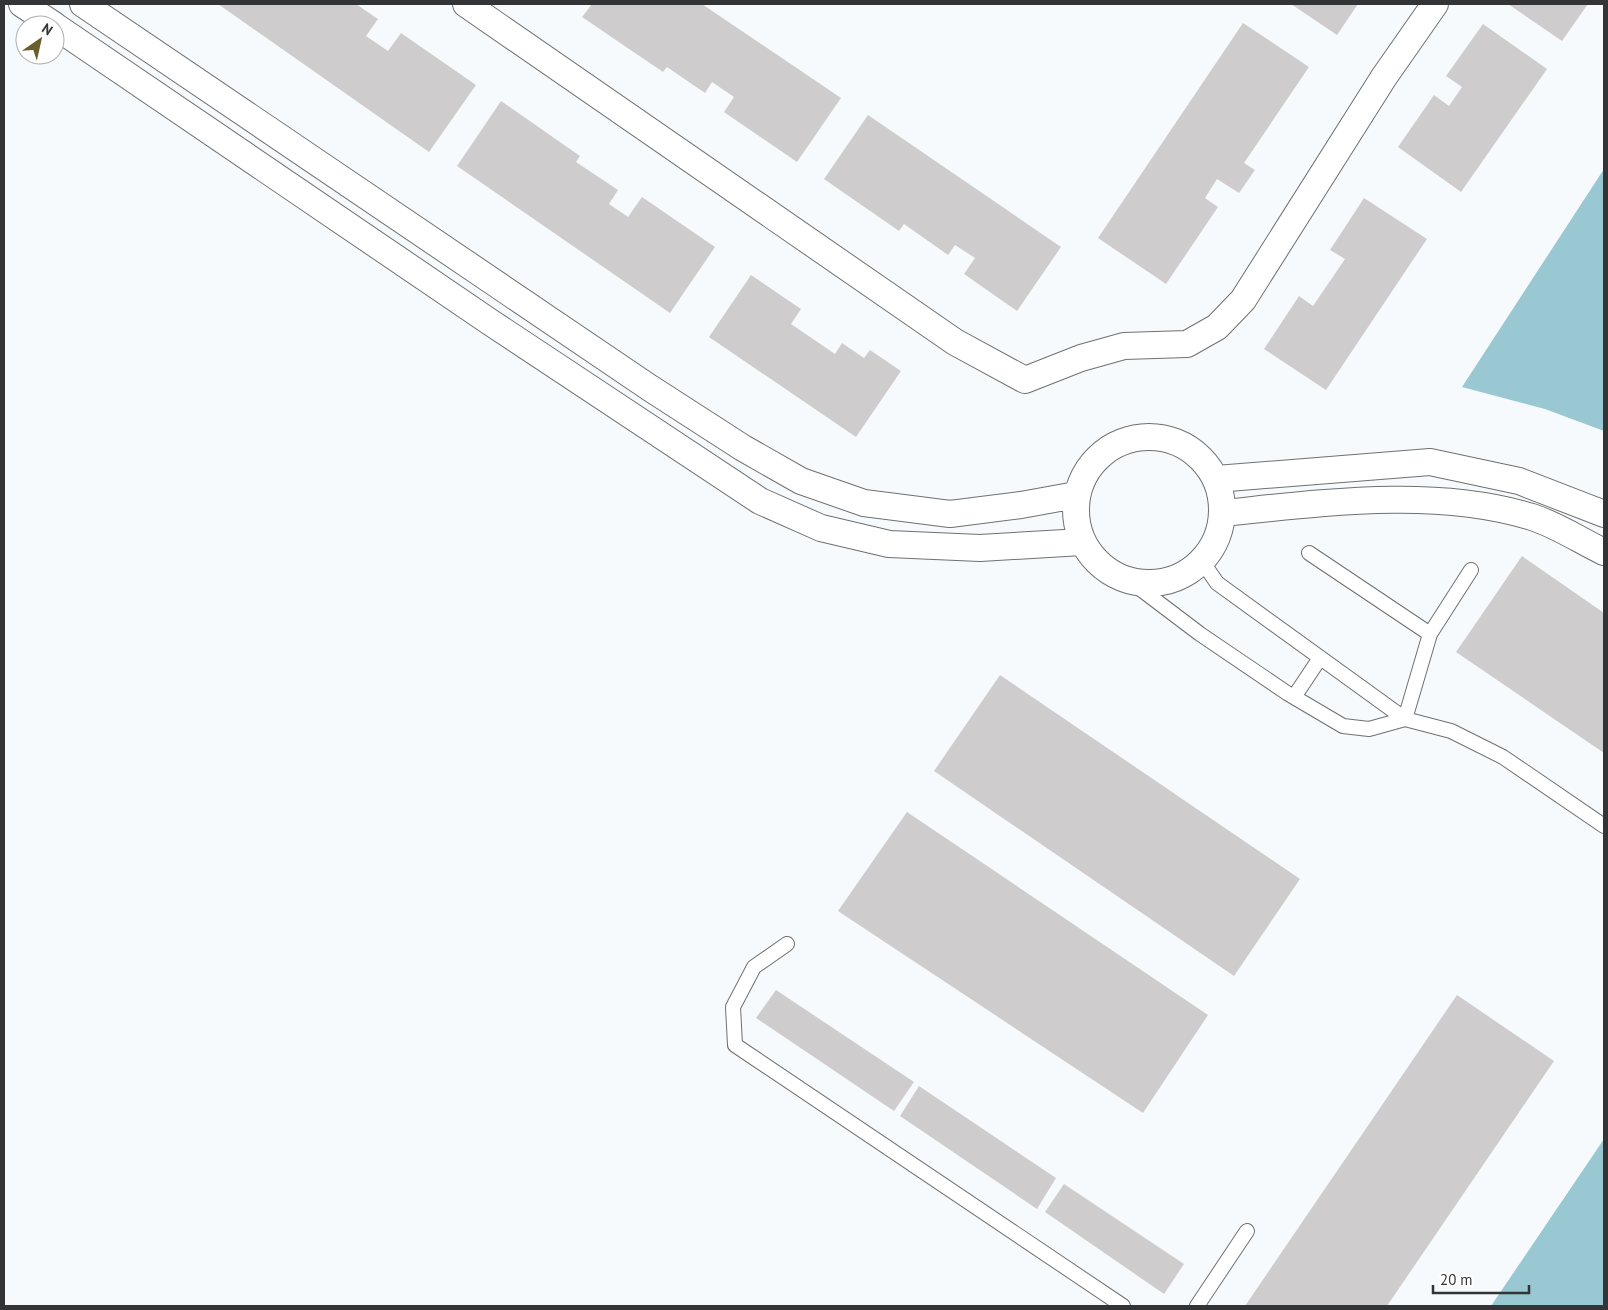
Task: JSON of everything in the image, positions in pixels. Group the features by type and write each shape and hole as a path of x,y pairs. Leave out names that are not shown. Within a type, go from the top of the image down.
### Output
{"street":[{"path":"22,4 38,15"},
{"path":"83,4 650,388 743,448 801,481 864,503 950,514 1021,505 1076,494"},
{"path":"466,4 954,342 1026,380 1081,358 1124,346 1187,344 1217,327 1243,300 1384,76 1435,4"},
{"path":"65,33 490,322 760,501 821,528 889,544 980,548 1082,542"},
{"path":"1151,436 1171,439 1190,448 1205,462 1216,479 1222,496 1223,513 1220,531 1213,547 1202,561 1186,574 1169,581 1149,584 1130,581 1111,572 1094,560 1082,542 1075,511 1076,494 1083,476 1095,459 1106,450 1130,438 1151,436"},
{"path":"1216,479 1430,462 1519,481 1604,514"},
{"path":"1223,513 1360,501 1455,501 1533,518 1604,552"}],"lane":[{"path":"1309,553 1430,634"},
{"path":"1202,561 1217,583 1405,720 1451,731 1503,757 1604,826"},
{"path":"1405,720 1430,634 1471,570"},
{"path":"1130,581 1200,634 1343,726 1369,729 1405,720"},
{"path":"1294,696 1320,658"},
{"path":"786,944 754,967 733,1007 735,1045 1123,1306"},
{"path":"1197,1306 1248,1231"}],"water":[{"path":"1604,169 1604,431 1545,409 1462,387"},
{"path":"1604,1139 1604,1306 1491,1306"}],"building":[{"path":"218,4 356,4 378,19 366,36 388,51 401,33 476,85 429,152"},
{"path":"592,4 702,4 841,98 797,162 724,112 734,97 712,82 705,93 667,67 663,72 582,17"},
{"path":"1291,4 1358,4 1337,35"},
{"path":"1508,4 1588,4 1562,41"},
{"path":"1243,23 1309,67 1244,163 1255,170 1239,193 1217,179 1205,198 1218,207 1166,284 1098,238"},
{"path":"1483,24 1547,69 1461,192 1398,147 1434,95 1449,106 1462,87 1446,76"},
{"path":"501,101 580,156 576,162 618,190 609,204 628,217 642,197 715,247 670,313 457,166"},
{"path":"868,115 1061,247 1017,311 964,274 975,258 955,245 948,255 904,224 899,231 824,179"},
{"path":"1364,198 1427,239 1326,390 1264,349 1299,296 1313,306 1345,259 1330,250"},
{"path":"751,275 801,309 791,324 835,354 842,343 864,358 870,350 901,371 856,437 709,337"},
{"path":"1522,556 1604,613 1604,753 1456,652"},
{"path":"1000,675 1300,879 1234,976 934,771"},
{"path":"907,812 1208,1015 1143,1113 838,911"},
{"path":"776,990 914,1082 894,1111 756,1018"},
{"path":"1457,995 1554,1061 1387,1306 1245,1306"},
{"path":"919,1086 1056,1178 1037,1209 900,1116"},
{"path":"1064,1184 1184,1264 1164,1294 1045,1212"}]}
